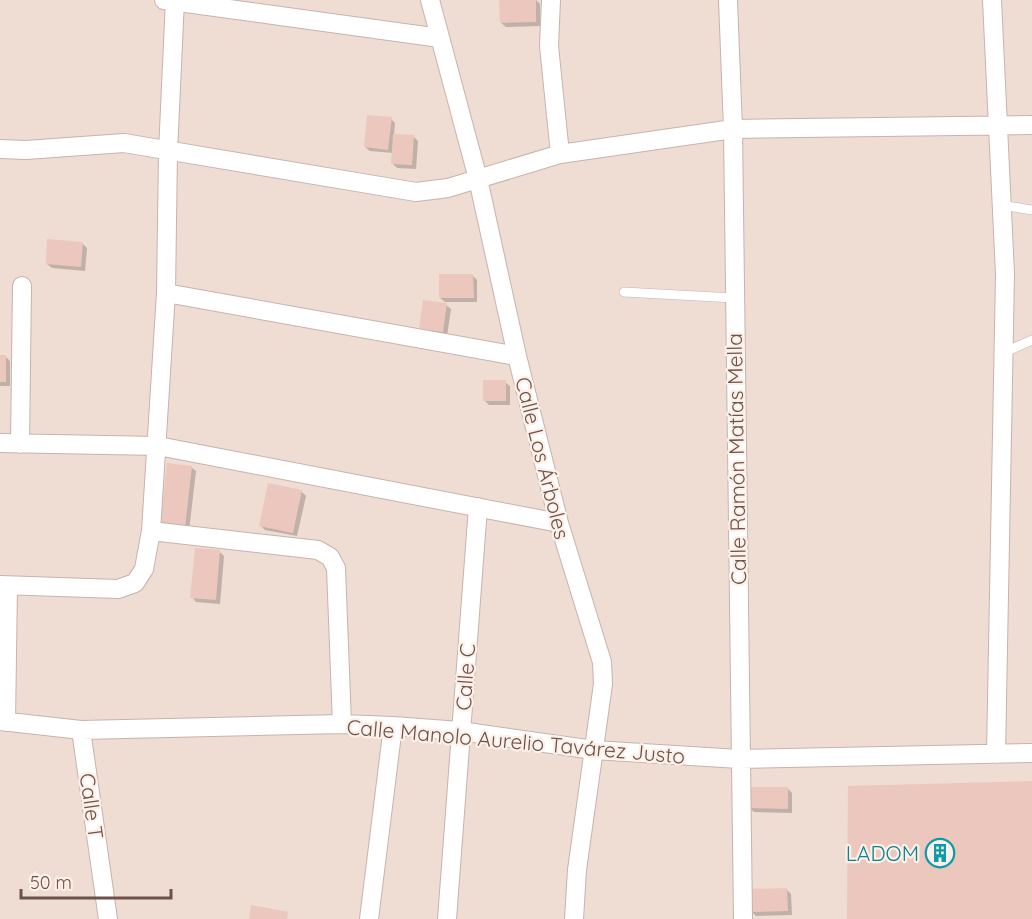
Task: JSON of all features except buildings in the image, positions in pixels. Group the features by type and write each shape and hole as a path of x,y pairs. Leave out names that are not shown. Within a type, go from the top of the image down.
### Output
{"street":[{"name":"Calle Los Árboles","path":"430,0 478,179 517,356 559,523 602,662 603,684 577,870 574,919"},
{"path":"551,0 549,46 560,154"},
{"name":"Calle Ramón Matías Mella","path":"728,0 733,129 739,759 743,919"},
{"path":"992,0 1005,352 996,754"},
{"path":"3,722 4,585 118,589 135,583 144,569 151,531 158,446 166,293 171,1 440,38"},
{"path":"0,149 26,150 124,143 416,192 448,188 560,154 733,129 1032,125"},
{"path":"20,444 22,286"},
{"path":"166,293 517,356"},
{"path":"0,443 158,446 559,523"},
{"name":"Calle C","path":"447,919 478,507"},
{"path":"151,531 318,550 330,557 336,568 342,724"},
{"name":"Calle Manolo Aurelio Tavárez Justo","path":"3,722 81,730 342,724 393,726 460,731 594,750 739,759 1032,753"},
{"path":"369,919 393,726"},
{"name":"Calle T","path":"81,730 108,919"}],"lane":[{"path":"1001,205 1032,210"},
{"path":"624,292 734,298"},
{"path":"1005,352 1032,340"}],"shaded area":[{"path":"0,0 1032,0 1032,919 0,919"}],"place":[{"name":"LADOM","path":"940,853"}]}
